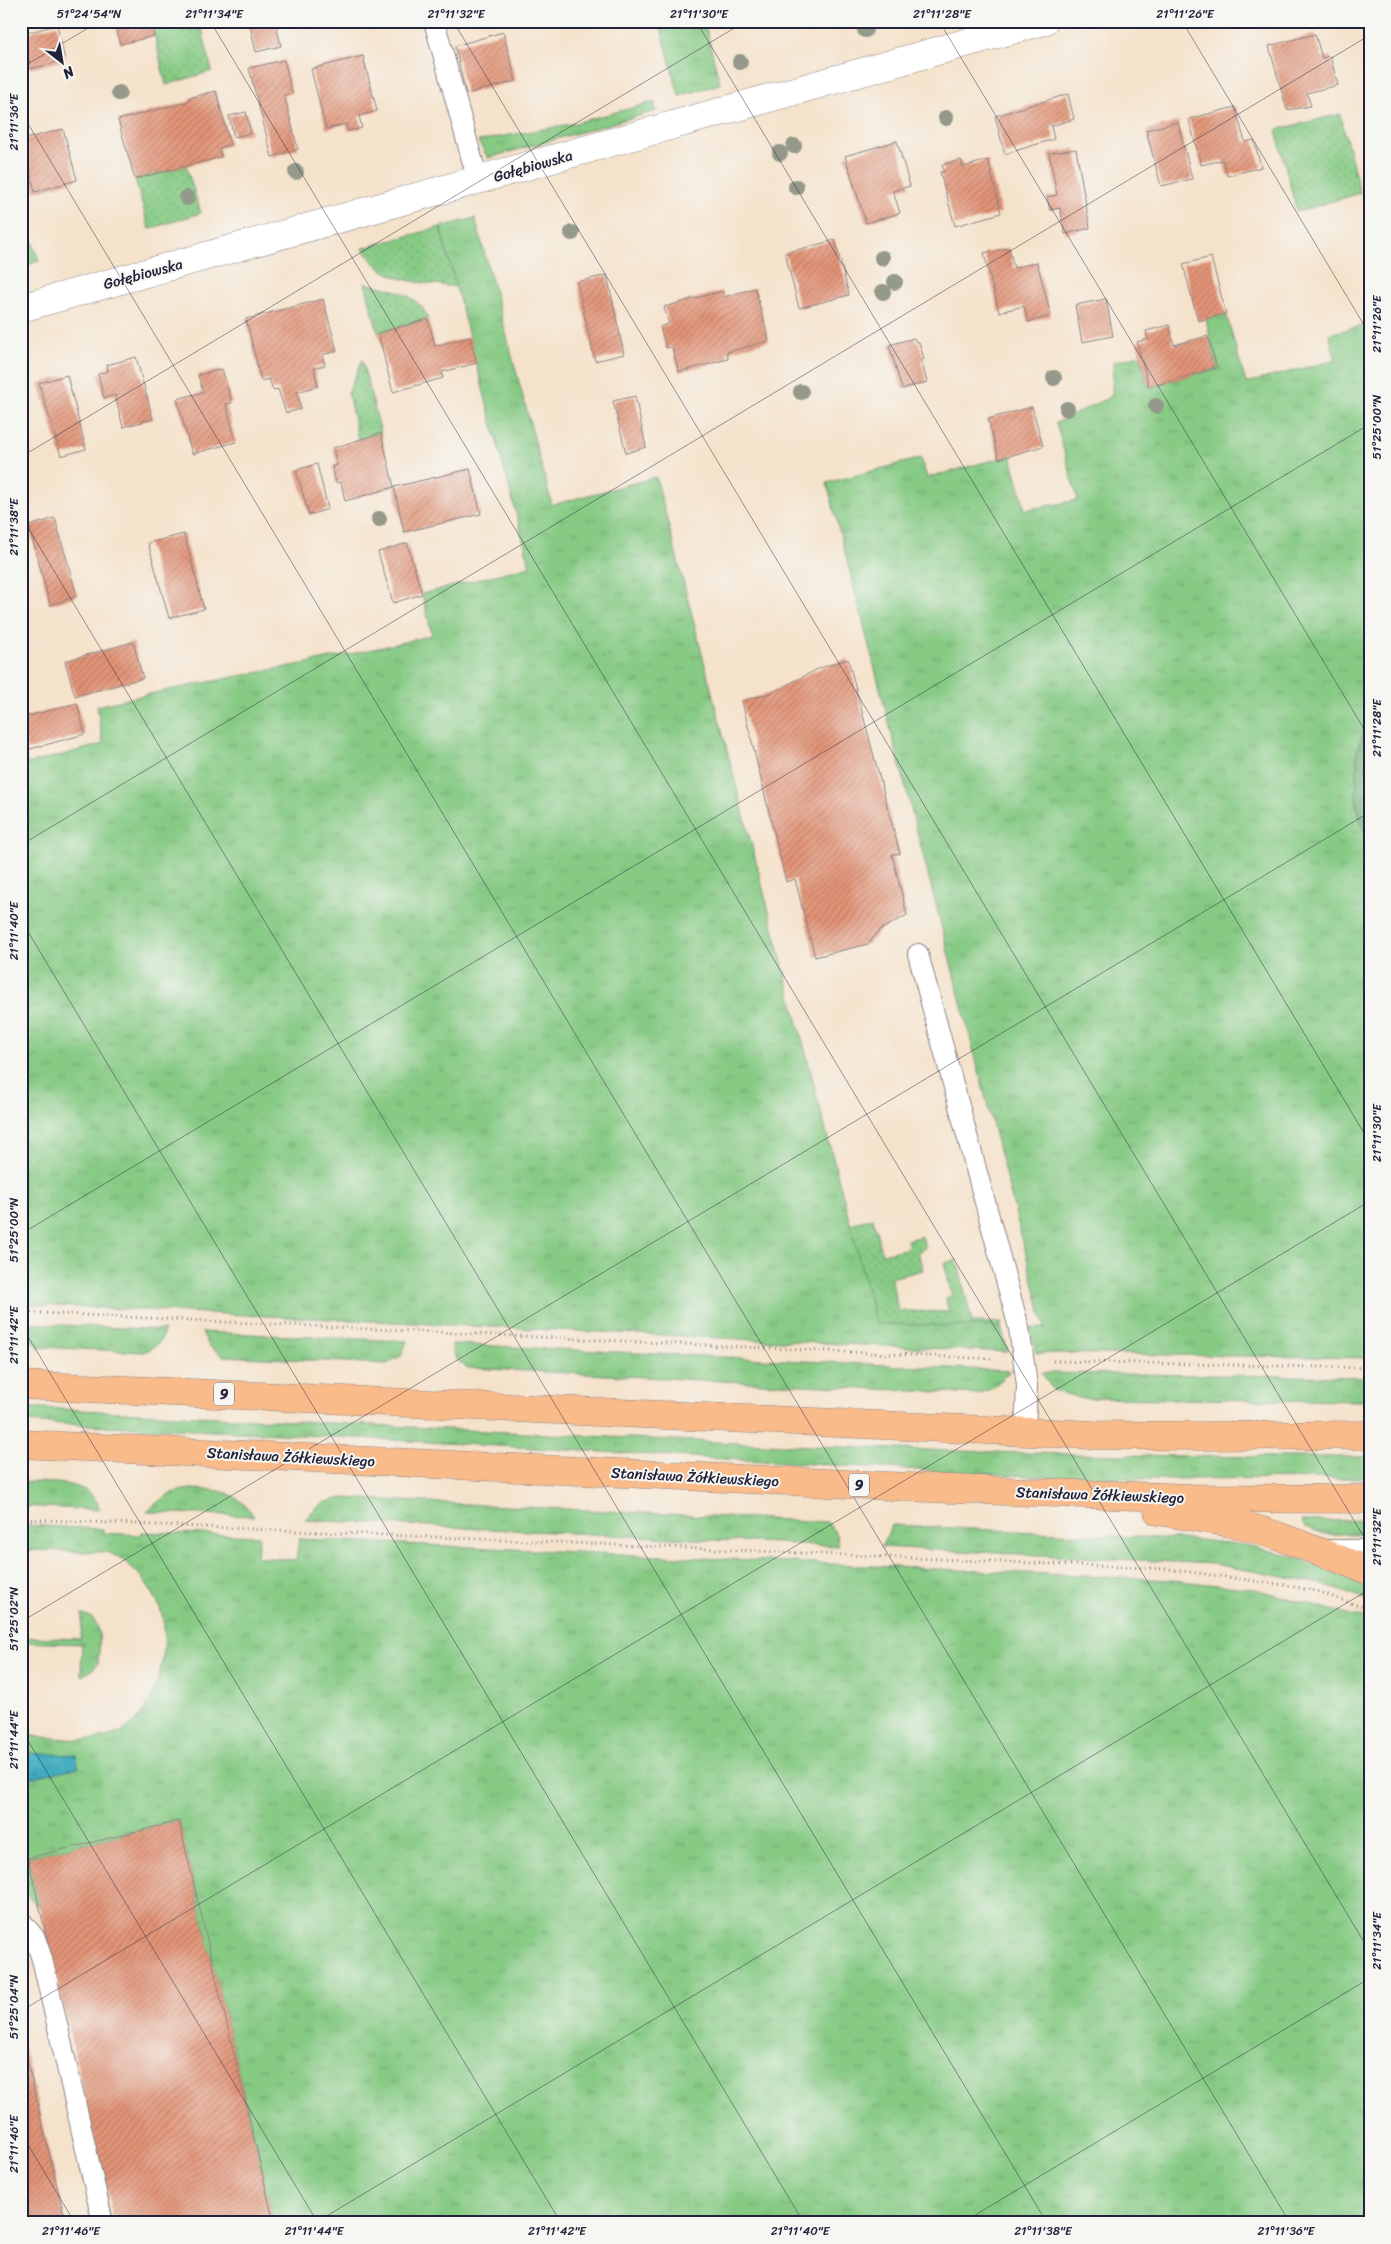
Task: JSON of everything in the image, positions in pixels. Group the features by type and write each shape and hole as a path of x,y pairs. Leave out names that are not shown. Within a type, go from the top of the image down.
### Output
{"main road":[{"name":"9","path":"21,1385 1025,1432 1201,1436 1370,1435"},
{"name":"Stanisława Żółkiewskiego","path":"21,1444 1048,1493 1270,1500 1370,1499"},
{"path":"1048,1493 1242,1525 1317,1550 1370,1571"}],"street":[{"name":"Gołębiowska","path":"21,308 478,182 1044,21"}],"lane":[{"path":"434,21 478,182"},
{"path":"918,954 1016,1318 1025,1360 1027,1385 1025,1432"},
{"path":"1317,1550 1370,1550"},
{"path":"21,1920 35,1938 42,1959 103,2223"}],"path":[{"path":"21,1312 1025,1360 1370,1368"},
{"path":"21,1518 1168,1569 1285,1585 1320,1592 1370,1610"}],"green space":[{"path":"151,21 200,21 212,71 166,85"},
{"path":"659,21 704,21 720,84 679,96"},
{"path":"654,102 656,111 488,158 478,141 571,124"},
{"path":"1340,114 1360,193 1297,212 1276,130"},
{"path":"186,166 201,213 149,229 135,179"},
{"path":"23,213 39,261 21,267 21,214"},
{"path":"475,218 552,505 656,477 876,1323 1001,1327 1008,1352 21,1304 21,749 28,764 103,744 97,706 348,655 432,635 422,594 530,566 440,227"},
{"path":"440,227 456,287 415,282 392,275 381,269 363,248"},
{"path":"365,283 394,290 411,297 418,303 428,319 378,333"},
{"path":"1226,314 1246,383 1336,360 1329,334 1370,324 1370,1358 1036,1353 1030,1328 1045,1328 827,483 921,458 927,478 1011,455 1025,510 1078,500 1056,423 1112,396 1113,362 1140,355 1149,387 1217,368 1206,319"},
{"path":"362,360 381,433 358,439 348,393"},
{"path":"1370,713 1370,857 1356,802 1357,750"},
{"path":"873,1218 882,1254 909,1248 907,1240 922,1236 925,1248 918,1252 923,1270 891,1278 898,1311 949,1312 946,1298 952,1296 944,1263 957,1260 972,1322 1002,1323 1001,1327 876,1324 850,1224"},
{"path":"24,1323 164,1330 162,1338 157,1344 143,1352 39,1347 28,1337"},
{"path":"202,1332 407,1341 401,1356 387,1364 223,1356 209,1346"},
{"path":"452,1344 1010,1371 993,1388 977,1394 469,1368 456,1359"},
{"path":"1042,1373 1370,1377 1370,1401 1079,1398 1053,1390"},
{"path":"21,1407 864,1448 1201,1456 1370,1457 1370,1478 1144,1479 1043,1477 322,1436 21,1422"},
{"path":"21,1482 67,1484 78,1487 88,1492 100,1510 21,1506"},
{"path":"191,1489 220,1491 234,1496 254,1516 147,1512 167,1496 178,1491"},
{"path":"344,1498 827,1522 835,1532 839,1546 305,1520 322,1504"},
{"path":"1370,1520 1370,1534 1324,1534 1305,1527 1301,1521"},
{"path":"21,1525 103,1529 103,1533 142,1535 142,1532 259,1536 257,1557 296,1560 299,1539 1172,1580 1254,1589 1370,1620 1370,2223 274,2223 179,1821 28,1857 40,1908 21,1889 21,1735 59,1739 99,1738 123,1731 135,1722 152,1695 158,1677 163,1659 164,1625 161,1611 153,1593 141,1576 126,1562 103,1552 21,1550"},
{"path":"892,1525 1199,1540 1245,1545 1289,1555 1370,1585 1370,1601 1320,1584 1214,1564 881,1547"},
{"path":"82,1614 94,1621 99,1634 99,1641 98,1663 91,1671 81,1676 82,1644 21,1642 21,1637 81,1639"}],"water":[{"path":"21,1753 76,1755 79,1767 21,1780"}],"building":[{"path":"115,21 151,21 154,36 120,44"},
{"path":"249,21 275,21 281,46 256,52"},
{"path":"727,21 754,21 754,22 729,28"},
{"path":"756,21 784,21 784,22 758,29"},
{"path":"57,25 65,60 31,69 22,34"},
{"path":"503,32 516,81 466,94 455,46"},
{"path":"1315,34 1322,58 1330,56 1338,85 1307,93 1311,106 1287,110 1269,46"},
{"path":"363,56 377,111 359,116 362,128 348,131 346,124 326,129 311,69"},
{"path":"284,60 292,93 284,95 298,149 272,157 249,68"},
{"path":"216,91 230,145 219,148 221,157 135,179 118,120 190,101 189,98"},
{"path":"1068,94 1074,119 1051,126 1054,139 1005,154 995,116"},
{"path":"1235,107 1245,142 1254,140 1261,167 1227,176 1223,160 1201,165 1189,119"},
{"path":"246,112 251,133 234,137 229,116"},
{"path":"1178,122 1192,179 1161,186 1146,130"},
{"path":"63,129 77,180 35,192 21,140"},
{"path":"897,141 910,186 893,191 900,213 866,223 845,156"},
{"path":"1076,149 1090,228 1065,234 1060,208 1050,210 1047,197 1057,195 1049,153"},
{"path":"961,160 963,167 988,160 1001,213 955,226 940,172 944,172 942,165"},
{"path":"835,240 849,295 799,308 785,253"},
{"path":"1009,248 1014,268 1037,262 1051,316 1028,322 1024,306 999,312 984,253"},
{"path":"1211,257 1226,314 1198,321 1183,264"},
{"path":"607,275 624,354 595,361 577,282"},
{"path":"755,288 769,341 727,352 728,359 679,372 672,347 666,348 660,327 669,324 664,307 722,291 724,297"},
{"path":"323,299 337,351 322,355 325,365 314,368 318,386 297,392 301,409 286,413 278,389 273,390 269,379 261,381 246,319"},
{"path":"1106,299 1113,336 1082,342 1075,305"},
{"path":"428,319 435,346 470,337 477,363 442,372 443,378 393,392 378,333"},
{"path":"1169,325 1174,345 1208,336 1217,368 1149,387 1137,342 1148,339 1146,331"},
{"path":"914,338 916,342 919,342 924,359 921,360 927,382 902,389 889,345"},
{"path":"136,357 153,419 123,427 115,395 104,398 98,374 108,371 107,365"},
{"path":"222,369 232,403 226,404 236,442 192,454 177,399 203,392 198,375"},
{"path":"67,375 86,449 61,456 39,383"},
{"path":"635,396 646,447 626,453 613,401"},
{"path":"1032,407 1043,446 999,459 988,419"},
{"path":"381,433 394,487 345,501 341,482 336,483 332,466 337,465 333,448"},
{"path":"317,464 328,509 309,515 296,470"},
{"path":"470,469 481,514 404,532 394,487"},
{"path":"55,518 77,596 50,605 29,526"},
{"path":"184,534 204,609 169,618 148,543"},
{"path":"407,543 422,594 393,603 378,552"},
{"path":"133,642 143,678 75,696 65,661"},
{"path":"848,659 900,854 892,854 907,915 880,930 868,944 815,957 795,879 786,882 742,701 771,693 820,668"},
{"path":"77,703 85,734 27,750 21,728 21,718"},
{"path":"179,1821 274,2223 114,2223 28,1858"},
{"path":"22,2040 66,2223 21,2223"}]}
